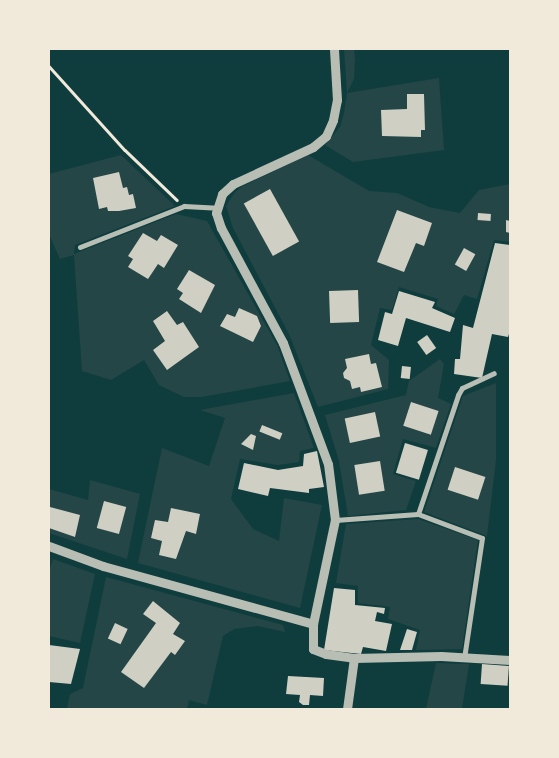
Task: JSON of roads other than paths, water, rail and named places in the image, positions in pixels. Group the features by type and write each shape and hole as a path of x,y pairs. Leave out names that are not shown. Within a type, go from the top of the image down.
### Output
{"street":[{"path":"334,49 337,100 334,120 326,136 313,147 233,184 222,194 217,208 221,228 276,327 311,414 328,464 335,520 312,624 313,649 354,658 510,660"},
{"path":"80,247 184,206 217,208"},
{"path":"418,514 462,388 494,373"},
{"path":"335,520 418,514 482,538 464,658"},
{"path":"49,546 95,563 312,624"},
{"path":"347,709 354,658"}]}
